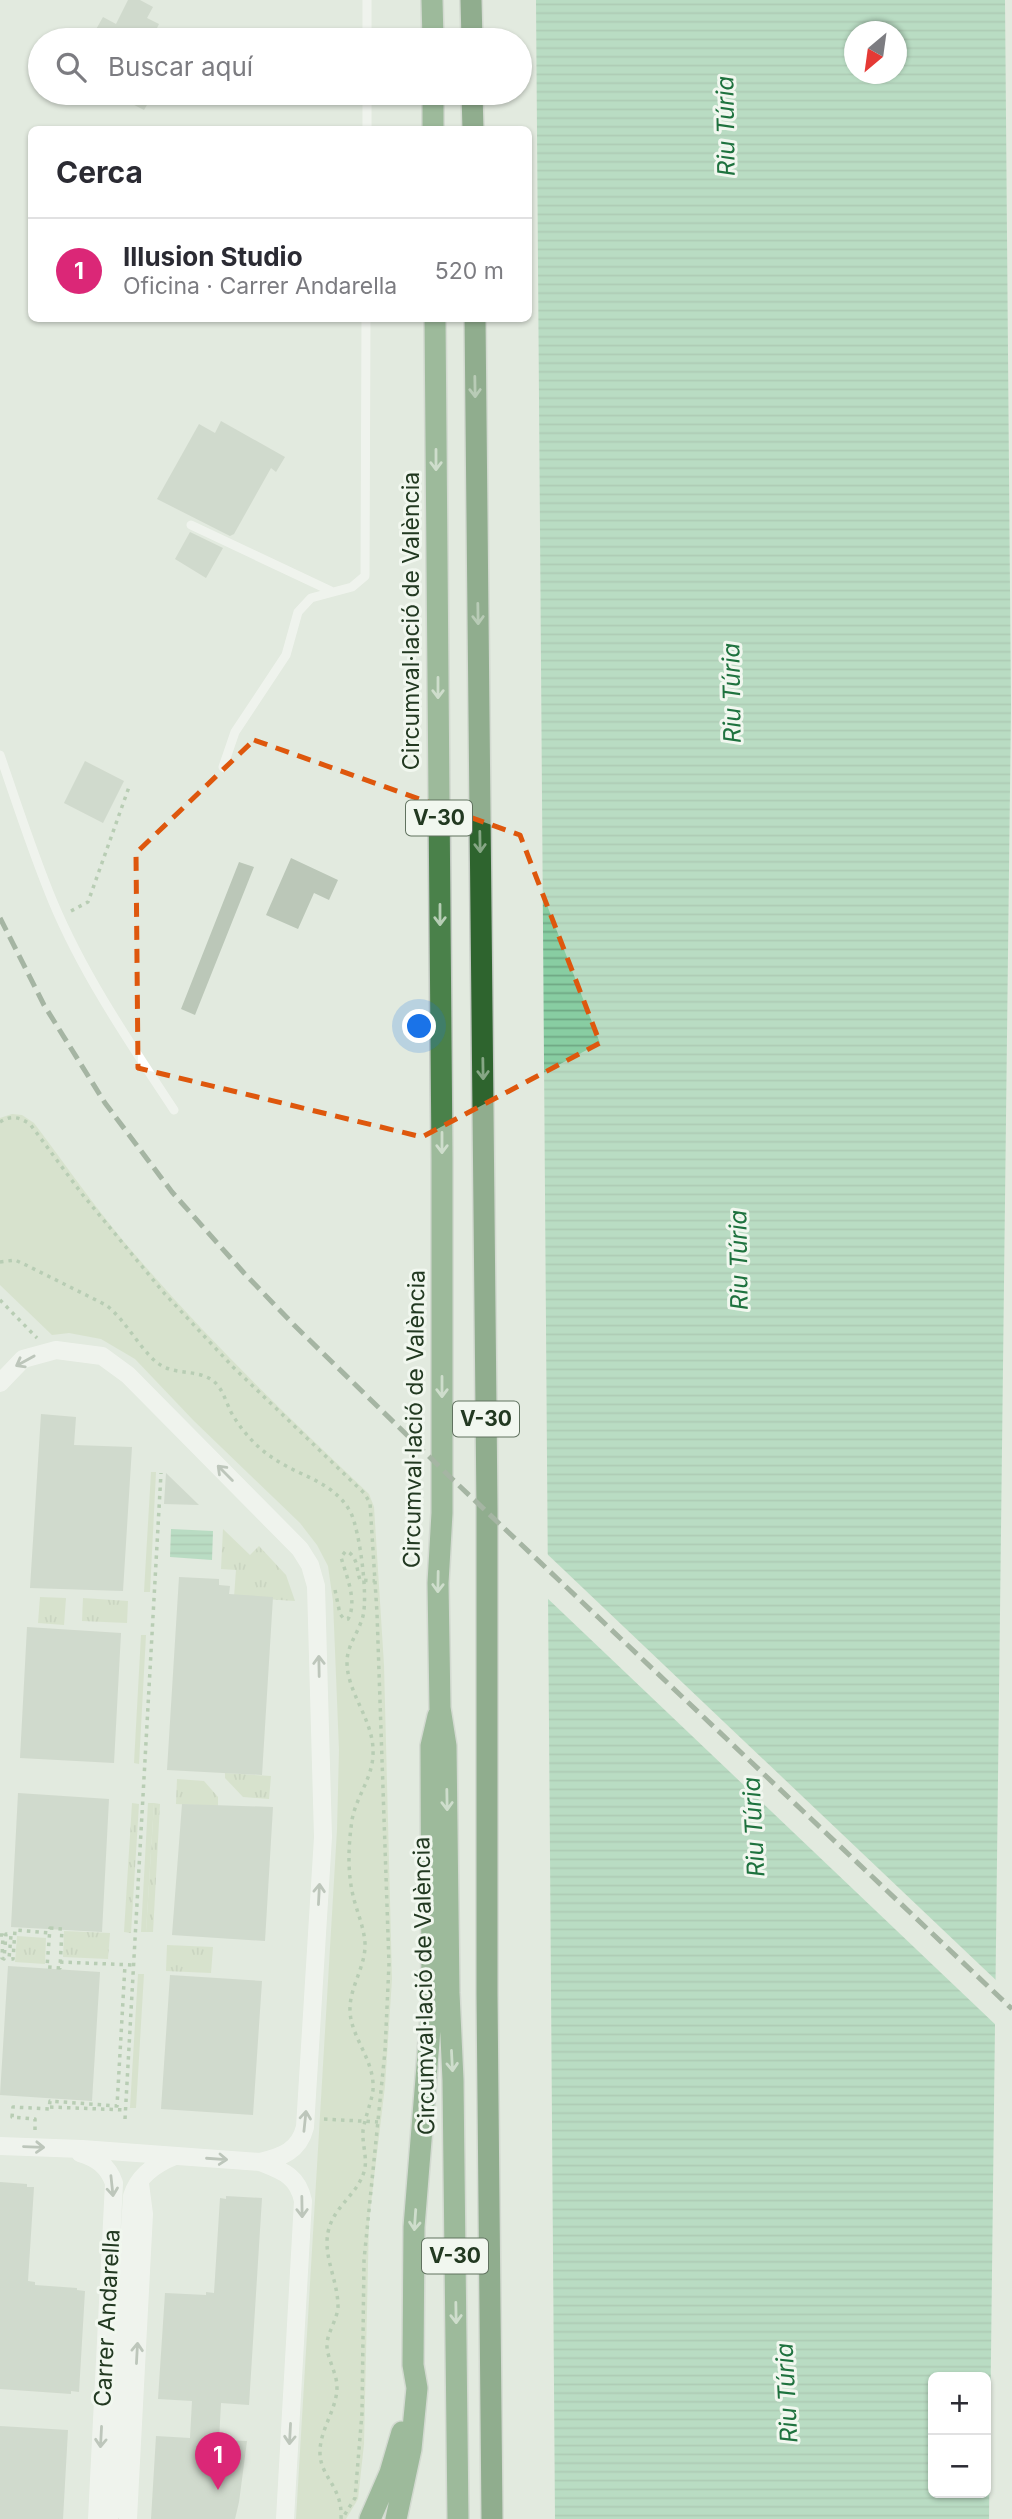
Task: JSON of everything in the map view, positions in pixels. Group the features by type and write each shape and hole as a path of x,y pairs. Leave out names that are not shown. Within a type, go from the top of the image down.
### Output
{"highway":[{"path":"432,0 433,28"},
{"path":"471,0 472,28"},
{"path":"433,105 433,126"},
{"path":"472,105 473,126"},
{"name":"Circumval·lació de València","path":"435,322 442,1146 442,1513 438,1583 440,1708 446,1745 458,2519"},
{"name":"V-30","path":"475,322 487,1479 487,1994 492,2519"},
{"path":"397,2519 411,2449 417,2388 414,2365 414,2227 432,2004 430,1746 440,1708"},
{"path":"370,2519 390,2473 402,2436 414,2365"}],"street":[{"path":"0,1382 23,1359 49,1346 102,1356 128,1375 300,1549 310,1565 317,1586 323,1837 305,2127 303,2136 289,2152 283,2157 260,2162 2,2145"},
{"name":"Carrer Andarella","path":"63,2148 88,2155 103,2164 114,2183 112,2517"},
{"name":"Carrer Andarella","path":"112,2517 144,2214 139,2188 144,2175 161,2162 175,2156"},
{"path":"260,2162 287,2174 298,2183 303,2201 285,2519"}],"lane":[{"path":"366,0 367,28"},
{"path":"367,105 367,126"},
{"path":"223,767 235,732 286,655 299,612 311,598 352,587 365,576 366,322"},
{"path":"191,525 331,592"},
{"path":"0,755 60,917 79,957 118,1025 174,1110"}],"path":[{"path":"60,917 88,902 128,787"},
{"path":"0,1262 15,1260 106,1305 117,1313 160,1365 207,1376 219,1387 231,1412 255,1444 282,1464 324,1484 344,1502 357,1530 365,1601 363,1616 347,1661 352,1684 369,1725 373,1752 368,1780 355,1806 348,1857 353,1894 365,1945 350,2012 369,2062 373,2092 362,2137 366,2163 364,2172 359,2183 336,2212 328,2232 329,2258 338,2304 337,2317 327,2347 337,2391 322,2435 320,2457 337,2489 341,2519"},
{"path":"0,1300 49,1346"},
{"path":"125,2119 161,1473"},
{"path":"331,1585 336,1592 341,1618 348,1619 352,1611 351,1595 341,1557 343,1552 353,1555 360,1580 375,1581"},
{"path":"50,1928 62,1928 60,1968 47,1967 50,1933 50,1928"},
{"path":"0,1934 3,1935 2,1958 4,1959 6,1934 10,1935 9,1959 13,1959 15,1930 50,1933"},
{"path":"60,1962 134,1965"},
{"path":"50,2107 50,2101 117,2106 125,1965"},
{"path":"35,2130 35,2119 12,2118 13,2107 126,2110"},
{"path":"318,2119 378,2123"}],"highlighted area":[{"path":"254,740 520,835 600,1043 422,1137 138,1068 136,853"}],"green space":[{"path":"12,1114 22,1115 34,1123 110,1225 165,1289 250,1379 369,1494 374,1507 384,1665 392,1979 385,2086 369,2220 364,2444 358,2499 346,2519 296,2519 337,1830 339,1750 333,1601 328,1566 317,1545 300,1523 194,1421 135,1359 101,1339 69,1333 52,1335 0,1285 0,1118"},
{"path":"151,1472 156,1472 150,1592 144,1592"},
{"path":"223,1529 250,1555 259,1546 286,1575 295,1601 234,1597 236,1570 221,1569"},
{"path":"40,1597 66,1598 64,1625 38,1623"},
{"path":"83,1598 128,1601 127,1623 82,1621"},
{"path":"141,1635 146,1635 139,1764 134,1763"},
{"path":"225,1773 271,1776 269,1799 243,1797 225,1778"},
{"path":"177,1779 204,1781 218,1797 218,1806 176,1804"},
{"path":"132,1803 139,1804 131,1933 124,1932"},
{"path":"148,1803 154,1803 146,1932 141,1932"},
{"path":"154,1803 160,1804 153,1932 146,1932"},
{"path":"64,1931 110,1933 108,1959 63,1957"},
{"path":"17,1936 46,1938 45,1964 15,1962"},
{"path":"167,1945 213,1947 211,1973 166,1971"},
{"path":"138,1974 144,1974 136,2108 130,2108"}],"water":[{"name":"Riu Túria","path":"536,0 1005,0 1011,707 991,2372 928,2372 928,2498 989,2498 989,2519 555,2519"},
{"path":"171,1529 213,1531 212,1560 170,1557"}],"pier":[{"path":"544,1551 999,1983 999,2028 545,1596"}],"building":[{"path":"128,0 140,0 153,7 147,18 159,24 157,28 97,28 103,17 116,24"},
{"path":"134,105 147,105 144,110"},
{"path":"221,421 285,457 276,472 271,468 234,534 230,536 157,499 199,424 215,433"},
{"path":"190,532 223,548 206,578 175,559"},
{"path":"85,761 124,781 103,823 64,803"},
{"path":"291,858 338,880 329,900 314,893 298,929 266,915"},
{"path":"239,862 254,867 195,1015 181,1009"},
{"path":"41,1414 76,1417 74,1445 132,1447 123,1591 30,1588"},
{"path":"166,1473 199,1505 164,1504"},
{"path":"179,1577 219,1579 219,1585 230,1586 229,1594 273,1597 262,1775 167,1770"},
{"path":"27,1627 121,1633 114,1763 20,1758"},
{"path":"18,1793 109,1799 102,1932 11,1927"},
{"path":"182,1804 273,1807 265,1941 172,1935"},
{"path":"8,1966 100,1972 92,2101 0,2095"},
{"path":"170,1975 262,1981 253,2115 161,2109"},
{"path":"0,2182 34,2187 28,2281 35,2282 35,2285 85,2291 79,2392 71,2391 71,2394 0,2389"},
{"path":"226,2196 262,2198 249,2405 221,2403 219,2440 247,2441 239,2502 235,2519 151,2519 156,2436 190,2438 192,2401 158,2399 165,2293 214,2293 220,2198 226,2199"},
{"path":"0,2426 68,2430 63,2519 0,2519"}],"railway":[{"path":"0,918 44,1005 105,1103 172,1192 244,1273 450,1477 1012,2009"}],"place":[{"name":"Illusion Studio","path":"218,2490"}]}
